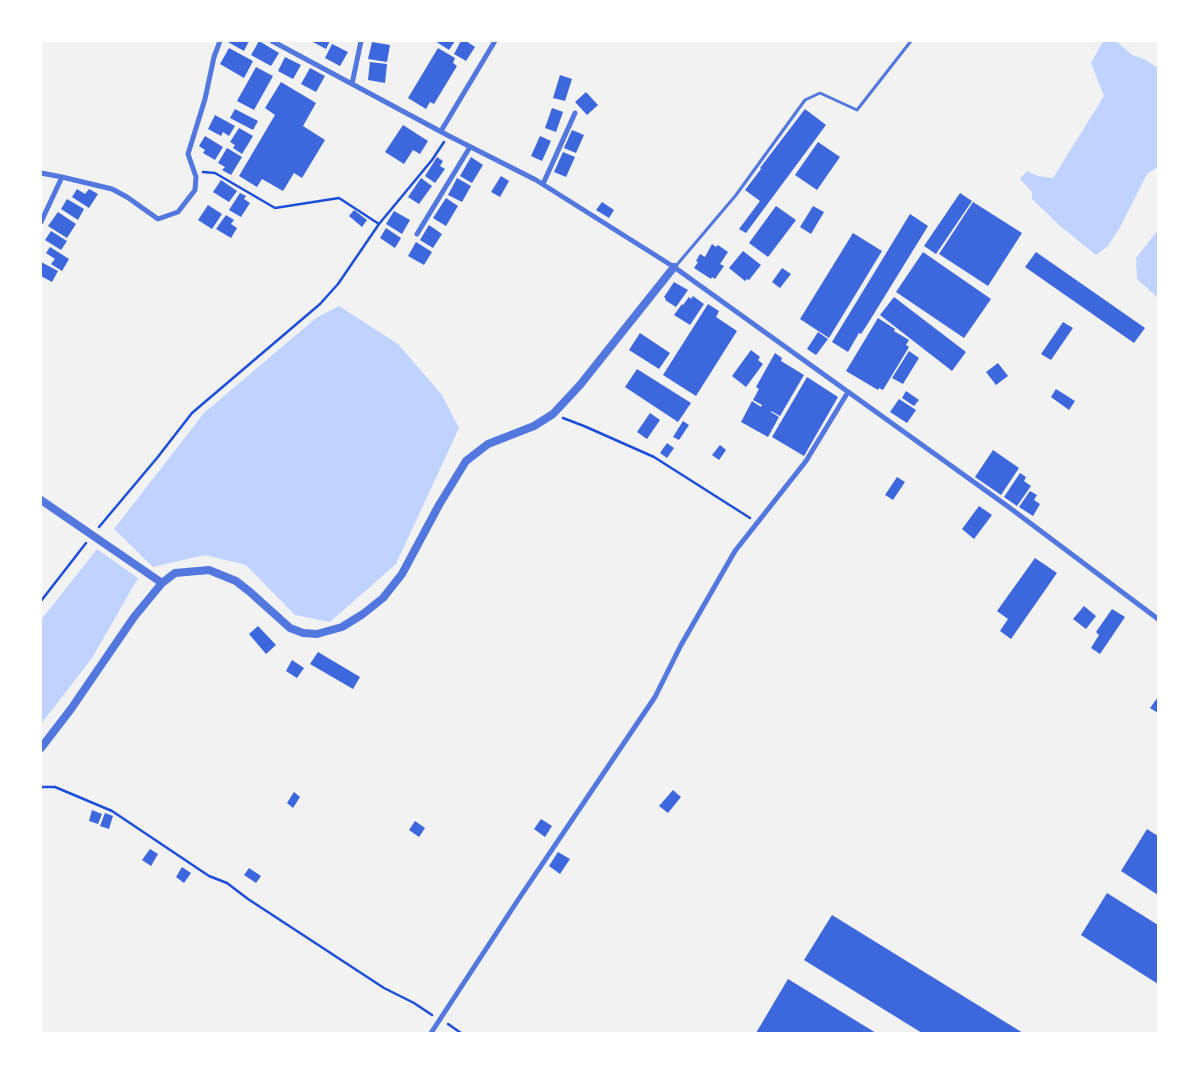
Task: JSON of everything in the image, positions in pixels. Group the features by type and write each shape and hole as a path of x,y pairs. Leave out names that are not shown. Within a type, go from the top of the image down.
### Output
{"street":[{"path":"41,173 112,189 158,219 178,212 195,190 196,177 188,154 220,41"},
{"path":"272,41 543,184 674,267 1002,502 1158,620"},
{"path":"352,84 361,41"},
{"path":"441,131 495,41"},
{"path":"543,184 575,113"},
{"path":"417,234 470,146"},
{"path":"41,222 62,177"},
{"path":"41,748 71,709 134,617 162,583 175,573 209,570 236,581 290,628 303,633 317,634 342,627 363,614 383,598 402,574 439,505 466,461 488,444 534,426 554,414 580,385 674,267"},
{"path":"431,1033 655,697 681,645 735,551 806,461 848,392"},
{"path":"41,500 162,583"}],"lane":[{"path":"674,267 736,195 805,100 820,93 857,110 911,41"}],"path":[{"path":"41,601 192,413 320,304 338,284 379,224 432,160 449,136"},
{"path":"194,171 214,173 275,208 339,198 379,224"},
{"path":"554,414 654,458 757,523"},
{"path":"41,787 55,787 112,811 209,876 227,883 248,900 384,988 414,1003 462,1033"}],"water":[{"path":"1103,41 1116,41 1132,55 1144,59 1158,68 1158,167 1147,174 1119,229 1107,247 1096,255 1059,225 1032,199 1032,192 1020,179 1027,171 1038,176 1053,178 1104,96 1091,63"},
{"path":"1158,230 1158,298 1137,279 1136,258"},
{"path":"339,306 398,344 442,395 459,428 396,564 330,622 295,615 246,565 205,555 153,567 114,529 204,413 316,318"},
{"path":"97,549 138,578 92,658 41,724 41,620"}],"building":[{"path":"226,41 249,41 244,51"},
{"path":"259,41 279,53 271,66 251,55"},
{"path":"311,41 330,41 326,49"},
{"path":"435,41 455,41 449,50"},
{"path":"461,41 466,41 475,47 466,61 454,54"},
{"path":"372,42 390,45 387,62 368,59"},
{"path":"332,44 348,52 340,66 325,58"},
{"path":"229,48 253,61 244,78 220,64"},
{"path":"438,48 455,58 453,63 457,66 434,104 430,102 426,109 408,98"},
{"path":"285,57 301,65 293,79 278,71"},
{"path":"370,62 387,64 385,83 368,80"},
{"path":"256,67 273,76 254,110 237,101"},
{"path":"310,68 325,76 316,92 301,84"},
{"path":"560,75 572,79 565,101 553,98"},
{"path":"281,82 316,103 303,126 325,140 302,178 294,173 283,191 262,179 257,187 239,176 275,115 265,108"},
{"path":"586,92 598,105 587,115 575,102"},
{"path":"552,108 563,112 556,132 545,128"},
{"path":"235,109 258,121 253,130 230,118"},
{"path":"805,109 826,125 746,233 739,229 760,201 745,190"},
{"path":"215,115 235,126 229,136 223,132 221,136 208,129"},
{"path":"403,125 428,141 420,154 413,150 404,164 385,152"},
{"path":"239,128 253,136 242,154 233,148 235,145 230,142"},
{"path":"572,130 584,135 576,153 564,148"},
{"path":"205,136 223,147 215,160 203,153 205,150 199,146"},
{"path":"540,136 551,141 542,161 531,156"},
{"path":"818,142 840,157 817,190 795,175"},
{"path":"227,148 242,157 231,175 222,170 225,167 218,163"},
{"path":"563,152 575,157 566,177 554,172"},
{"path":"437,157 443,161 440,166 445,169 435,183 425,176"},
{"path":"471,157 483,165 472,183 460,176"},
{"path":"501,176 509,181 500,197 491,192"},
{"path":"421,178 432,186 419,204 408,197"},
{"path":"457,178 471,186 462,202 448,195"},
{"path":"221,180 237,191 229,202 213,192"},
{"path":"77,189 85,194 89,189 98,194 89,208 72,197"},
{"path":"240,193 246,196 244,199 250,203 241,217 229,210"},
{"path":"960,193 972,201 936,254 924,246"},
{"path":"446,198 458,206 446,226 433,218"},
{"path":"67,199 84,209 78,220 61,209"},
{"path":"602,202 614,210 609,218 596,210"},
{"path":"973,202 1022,233 988,286 939,254"},
{"path":"208,205 222,214 212,229 198,220"},
{"path":"776,206 796,220 768,257 749,243"},
{"path":"813,206 824,212 811,234 800,227"},
{"path":"354,210 367,220 362,227 349,216"},
{"path":"394,211 410,220 402,234 386,224"},
{"path":"58,212 76,224 67,238 48,226"},
{"path":"910,214 928,226 867,325 861,334 859,333 848,352 832,342"},
{"path":"226,215 234,220 231,224 237,228 231,238 216,229"},
{"path":"429,225 442,234 433,248 420,240"},
{"path":"386,228 401,238 395,248 380,238"},
{"path":"51,231 67,241 61,250 45,240"},
{"path":"853,233 882,251 829,338 800,319"},
{"path":"416,242 432,252 424,265 408,256"},
{"path":"712,244 716,247 718,245 728,252 720,264 724,266 715,279 712,277 711,279 694,268 700,254 705,257"},
{"path":"50,247 69,259 62,271 51,264 55,259 46,253"},
{"path":"743,251 761,265 749,280 745,281 729,268"},
{"path":"923,252 991,299 964,338 896,292"},
{"path":"1036,252 1145,328 1134,343 1025,267"},
{"path":"41,262 58,271 52,282 41,276"},
{"path":"782,268 791,274 780,288 772,282"},
{"path":"674,282 688,290 676,307 665,300 664,297"},
{"path":"693,296 704,304 690,325 674,315 689,297 691,299"},
{"path":"894,297 966,352 952,371 880,315"},
{"path":"708,304 719,311 716,317 737,331 696,396 663,375"},
{"path":"878,318 909,340 906,345 909,347 883,390 879,388 878,390 846,371"},
{"path":"1063,322 1073,328 1051,360 1041,354"},
{"path":"818,332 828,339 816,355 807,349"},
{"path":"640,333 670,353 659,369 629,350"},
{"path":"751,350 760,357 758,360 763,364 746,387 732,376"},
{"path":"909,351 919,358 903,384 892,378"},
{"path":"775,353 782,358 781,361 804,375 780,416 771,411 779,417 768,437 741,422 752,401 761,407 762,405 753,400 759,389 756,387"},
{"path":"998,363 1008,376 996,385 986,372"},
{"path":"637,369 691,403 678,422 625,387"},
{"path":"807,377 838,397 804,456 772,437"},
{"path":"1056,389 1075,401 1069,410 1051,397"},
{"path":"906,391 919,400 914,406 902,398"},
{"path":"899,399 916,410 907,423 890,412"},
{"path":"650,413 660,420 647,439 637,432"},
{"path":"683,421 689,425 679,440 673,437"},
{"path":"667,443 674,448 667,458 660,453"},
{"path":"720,445 726,450 719,460 712,455"},
{"path":"993,450 1019,468 1001,495 975,477"},
{"path":"1020,473 1026,477 1024,481 1031,486 1017,506 1004,497"},
{"path":"897,477 905,482 893,500 885,495"},
{"path":"1030,491 1037,495 1034,500 1040,504 1033,516 1019,507"},
{"path":"979,506 992,515 974,539 962,529"},
{"path":"1035,558 1057,573 1011,639 1000,631 1008,619 997,611"},
{"path":"1084,606 1096,616 1086,629 1073,619"},
{"path":"1112,609 1125,617 1100,654 1091,648 1099,635 1096,632"},
{"path":"258,626 276,645 266,654 249,634"},
{"path":"318,652 360,677 353,689 310,664"},
{"path":"292,660 304,668 297,678 286,671"},
{"path":"1158,697 1158,713 1150,708"},
{"path":"673,790 681,797 668,813 659,806"},
{"path":"294,792 300,797 293,808 287,803"},
{"path":"92,810 102,814 98,824 89,821"},
{"path":"105,813 113,816 109,829 100,826"},
{"path":"541,819 552,826 545,837 534,829"},
{"path":"415,821 425,828 419,837 409,830"},
{"path":"1147,829 1158,836 1158,895 1121,871"},
{"path":"150,849 158,854 151,866 142,860"},
{"path":"558,852 570,859 560,874 549,866"},
{"path":"182,867 191,873 184,883 176,877"},
{"path":"249,868 261,876 256,883 244,875"},
{"path":"1107,893 1158,925 1158,984 1081,935"},
{"path":"832,915 1023,1033 922,1033 804,960"},
{"path":"788,979 876,1033 756,1033"}]}
